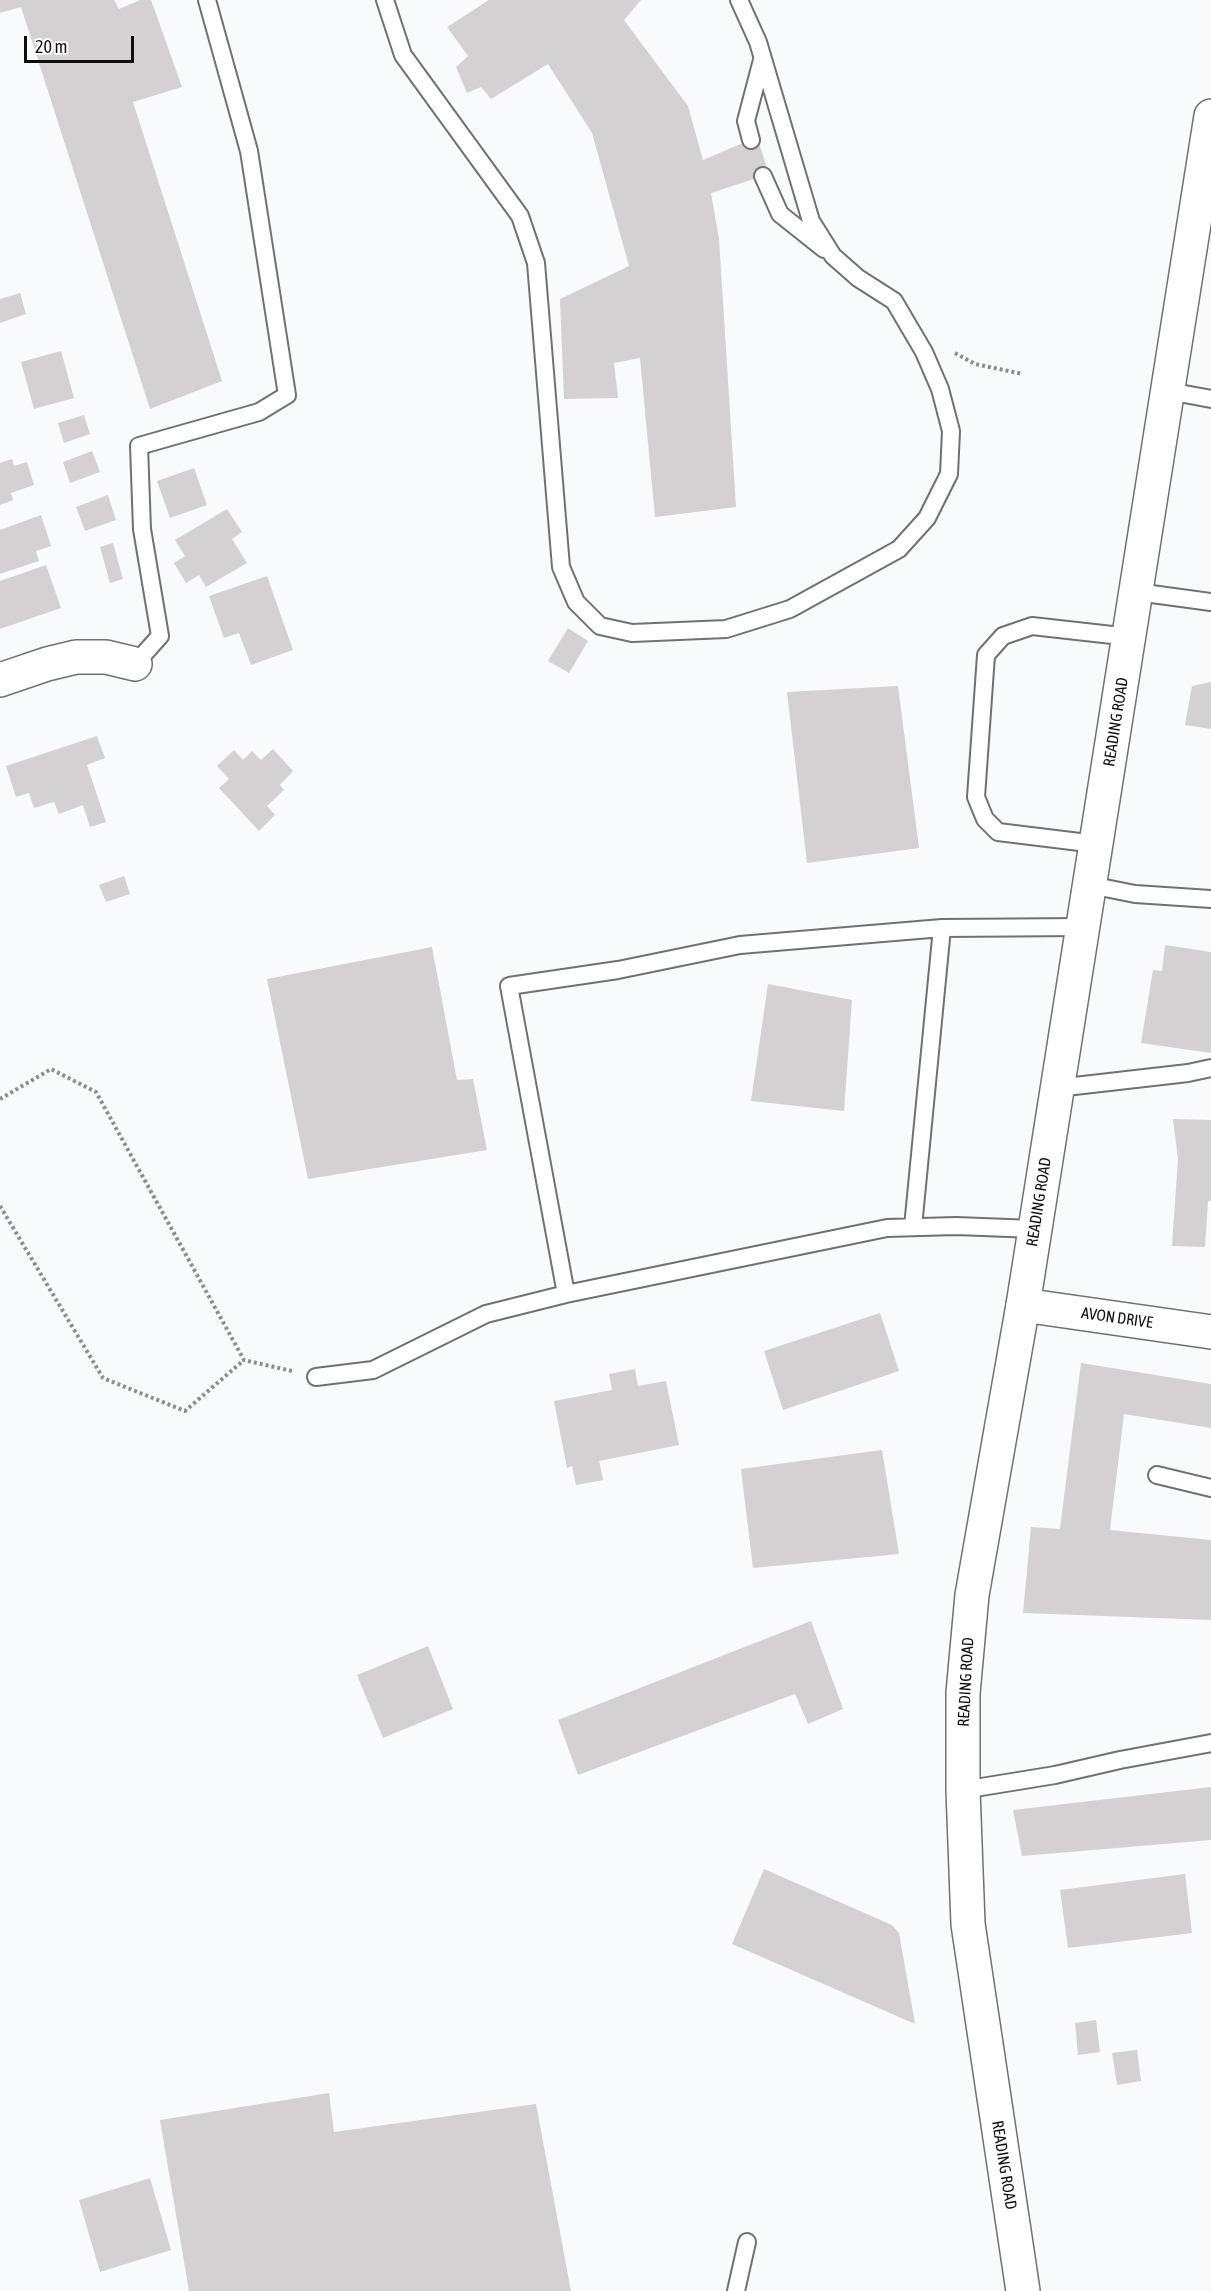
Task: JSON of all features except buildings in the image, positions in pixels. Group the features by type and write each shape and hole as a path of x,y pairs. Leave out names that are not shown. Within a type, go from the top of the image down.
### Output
{"main road":[{"name":"READING ROAD","path":"1023,2291 968,1924 963,1790 963,1693 972,1595 1023,1305 1211,116"},
{"path":"0,680 76,657 106,657 135,664"},
{"name":"AVON DRIVE","path":"1023,1305 1211,1332"}],"lane":[{"path":"135,664 160,636 142,529 139,446 259,412 287,395 249,151 207,0"},
{"path":"385,0 403,55 520,216 536,263 561,567 576,602 600,626 632,633 726,629 790,609 899,549 927,518 949,474 951,431 940,389 924,352 894,301 858,278 833,255 780,214 763,176"},
{"path":"739,0 758,42 812,221 833,255"},
{"path":"752,140 746,121 762,60"},
{"path":"1168,391 1211,399"},
{"path":"1137,592 1211,602"},
{"path":"1096,844 998,832 984,819 976,797 986,655 1003,636 1032,626 1130,637"},
{"path":"1090,885 1135,894 1211,899"},
{"path":"566,1294 508,986 618,970 740,945 942,928 1083,927"},
{"path":"913,1227 942,928"},
{"path":"1057,1088 1188,1073 1211,1068"},
{"path":"316,1377 373,1370 486,1314 566,1294 886,1228 956,1226 1035,1229"},
{"path":"1156,1475 1211,1488"},
{"path":"963,1790 1055,1775 1211,1743"},
{"path":"736,2291 747,2242"}],"path":[{"path":"924,352 944,346 975,364 1023,374"},
{"path":"0,1099 51,1069 96,1092 244,1360 316,1377"},
{"path":"0,1206 103,1378 185,1411 244,1360"}]}
